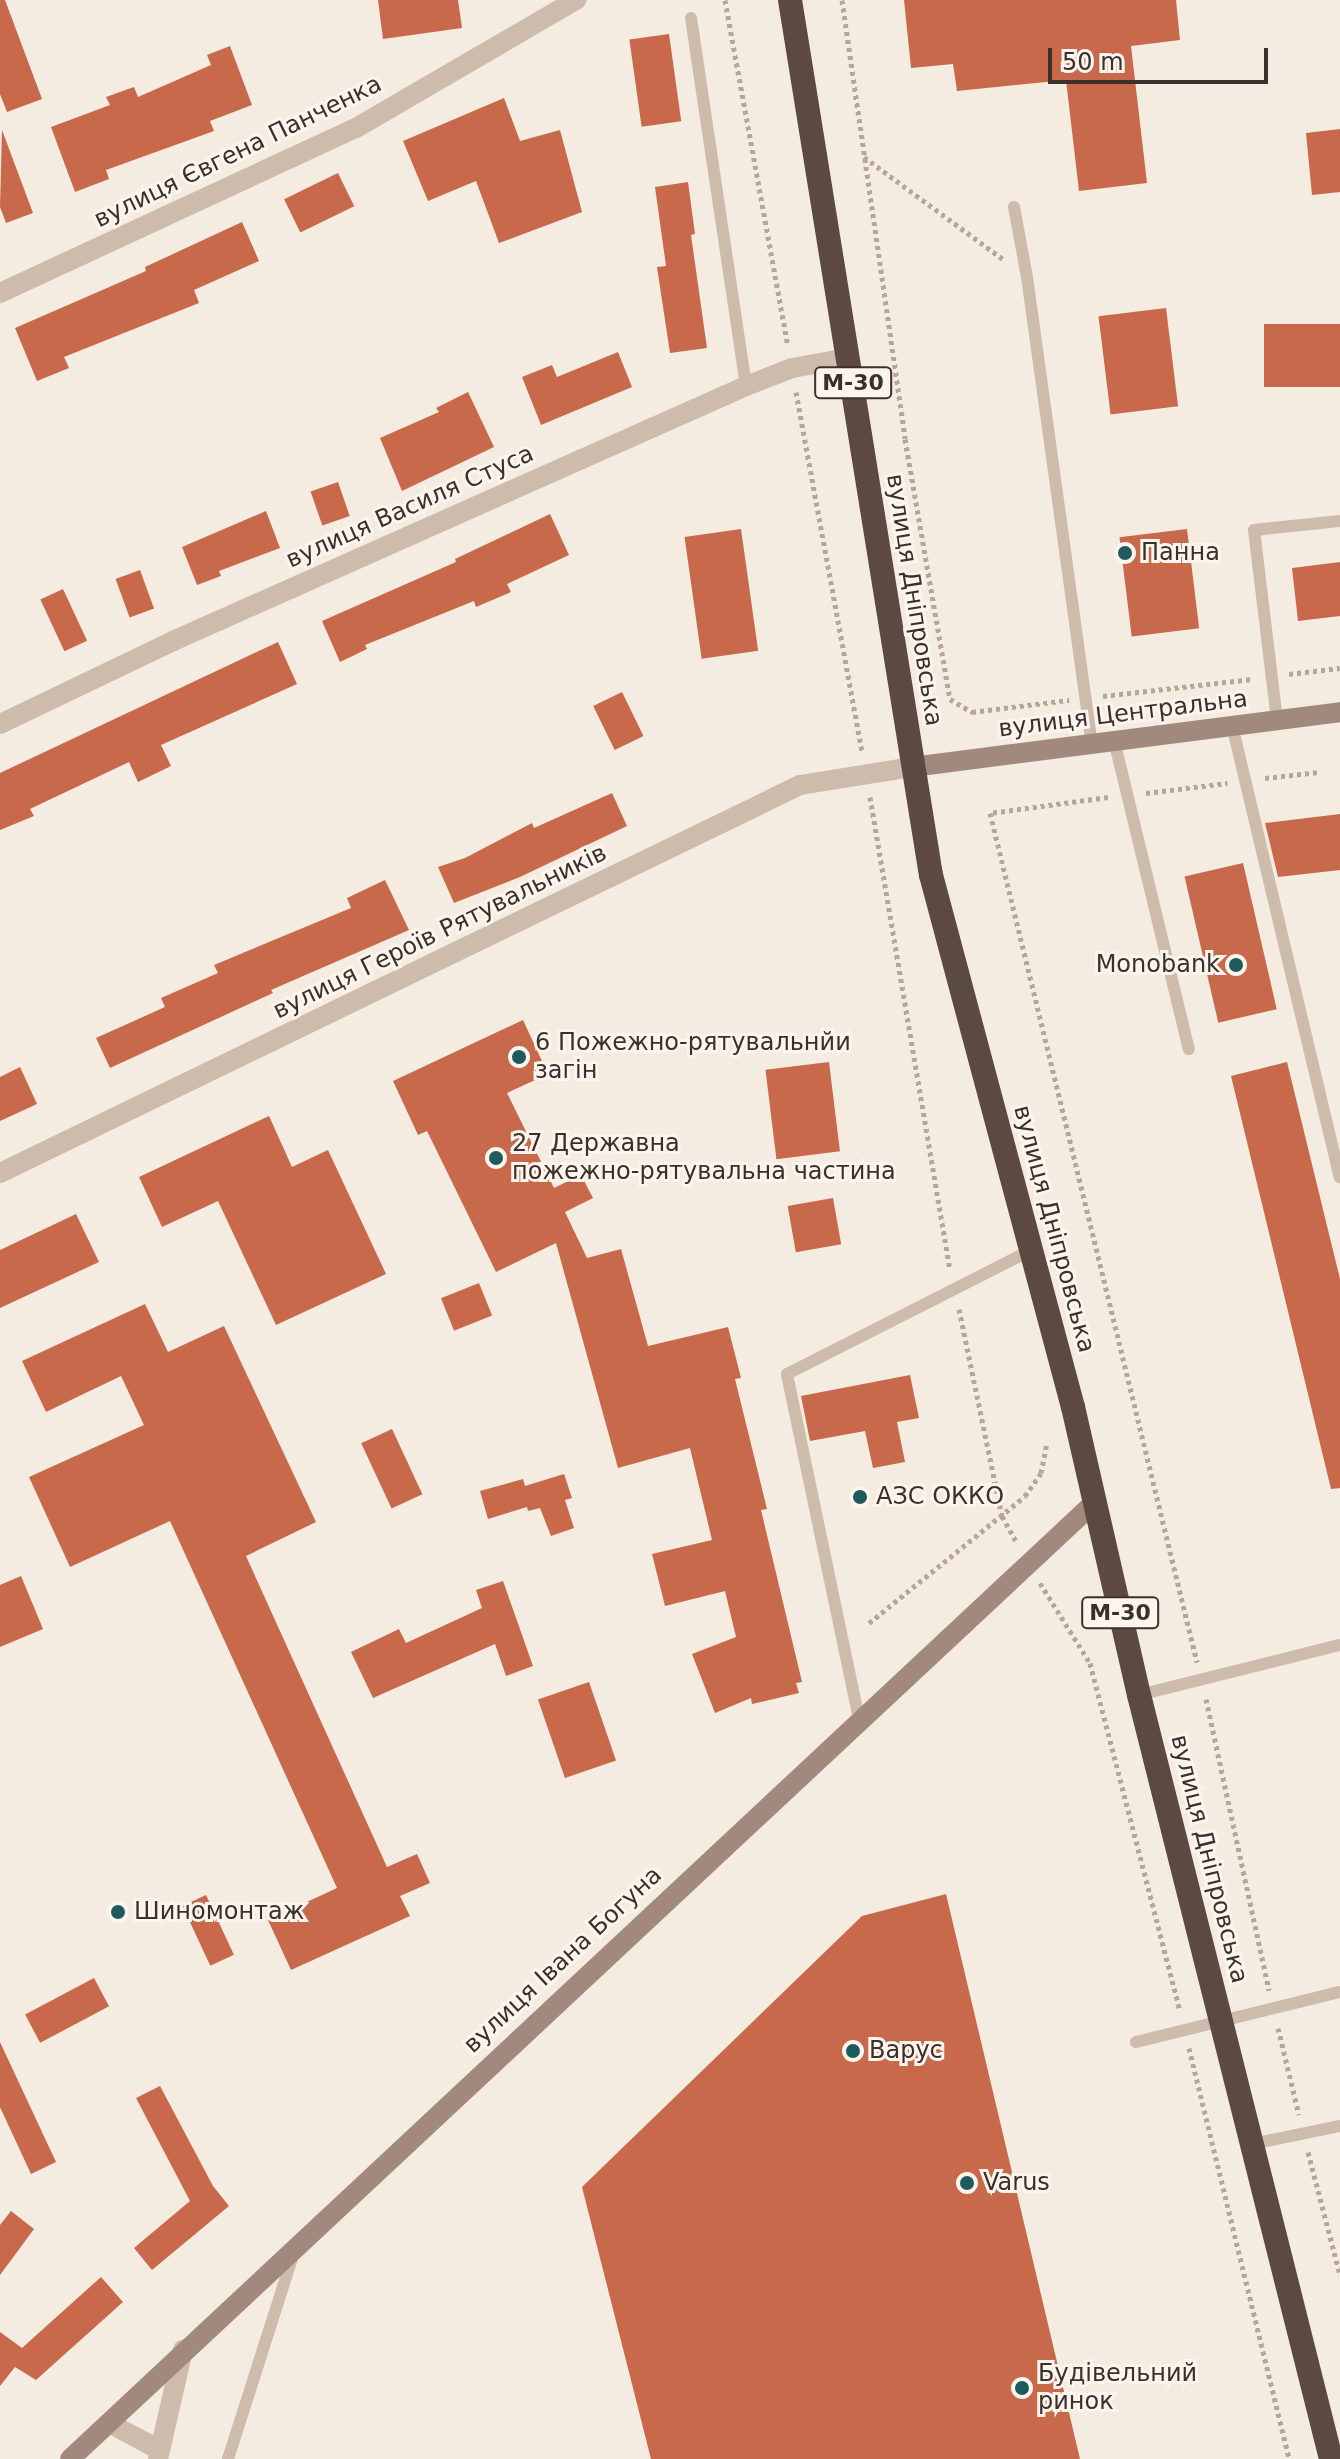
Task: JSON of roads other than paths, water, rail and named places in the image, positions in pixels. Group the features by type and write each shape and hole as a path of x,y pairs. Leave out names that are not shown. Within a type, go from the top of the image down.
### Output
{"highway":[{"name":"вулиця Дніпровська","path":"790,0 931,875 1095,1502 1139,1695 1331,2459"}],"street":[{"name":"вулиця Євгена Панченка","path":"0,293 356,128 576,0"},
{"name":"вулиця Василя Стуса","path":"0,724 173,641 746,386 792,368 849,358"},
{"name":"вулиця Центральна","path":"912,767 1340,712"},
{"name":"вулиця Героїв Рятувальників","path":"0,1173 800,785 912,767"},
{"name":"вулиця Івана Богуна","path":"70,2459 183,2350 1095,1502"},
{"path":"109,2423 158,2454 183,2350"}],"lane":[{"path":"691,18 746,386"},
{"path":"1014,207 1027,277 1092,744"},
{"path":"1277,720 1254,530 1340,521"},
{"path":"1232,725 1340,1177"},
{"path":"1114,740 1189,1049"},
{"path":"859,1719 787,1374 1031,1250"},
{"path":"1139,1695 1340,1645"},
{"path":"1136,2042 1340,1992"},
{"path":"1252,2144 1340,2126"},
{"path":"228,2459 297,2244"}],"place":[{"name":"Панна","path":"1125,553"},
{"name":"Monobank","path":"1236,965"},
{"name":"6 Пожежно-рятувальнйи загін","path":"519,1057"},
{"name":"27 Державна пожежно-рятувальна частина","path":"496,1158"},
{"name":"АЗС ОККО","path":"860,1497"},
{"name":"Шиномонтаж","path":"118,1912"},
{"name":"Варус","path":"853,2051"},
{"name":"Varus","path":"967,2183"},
{"name":"Будівельний ринок","path":"1022,2388"}]}
